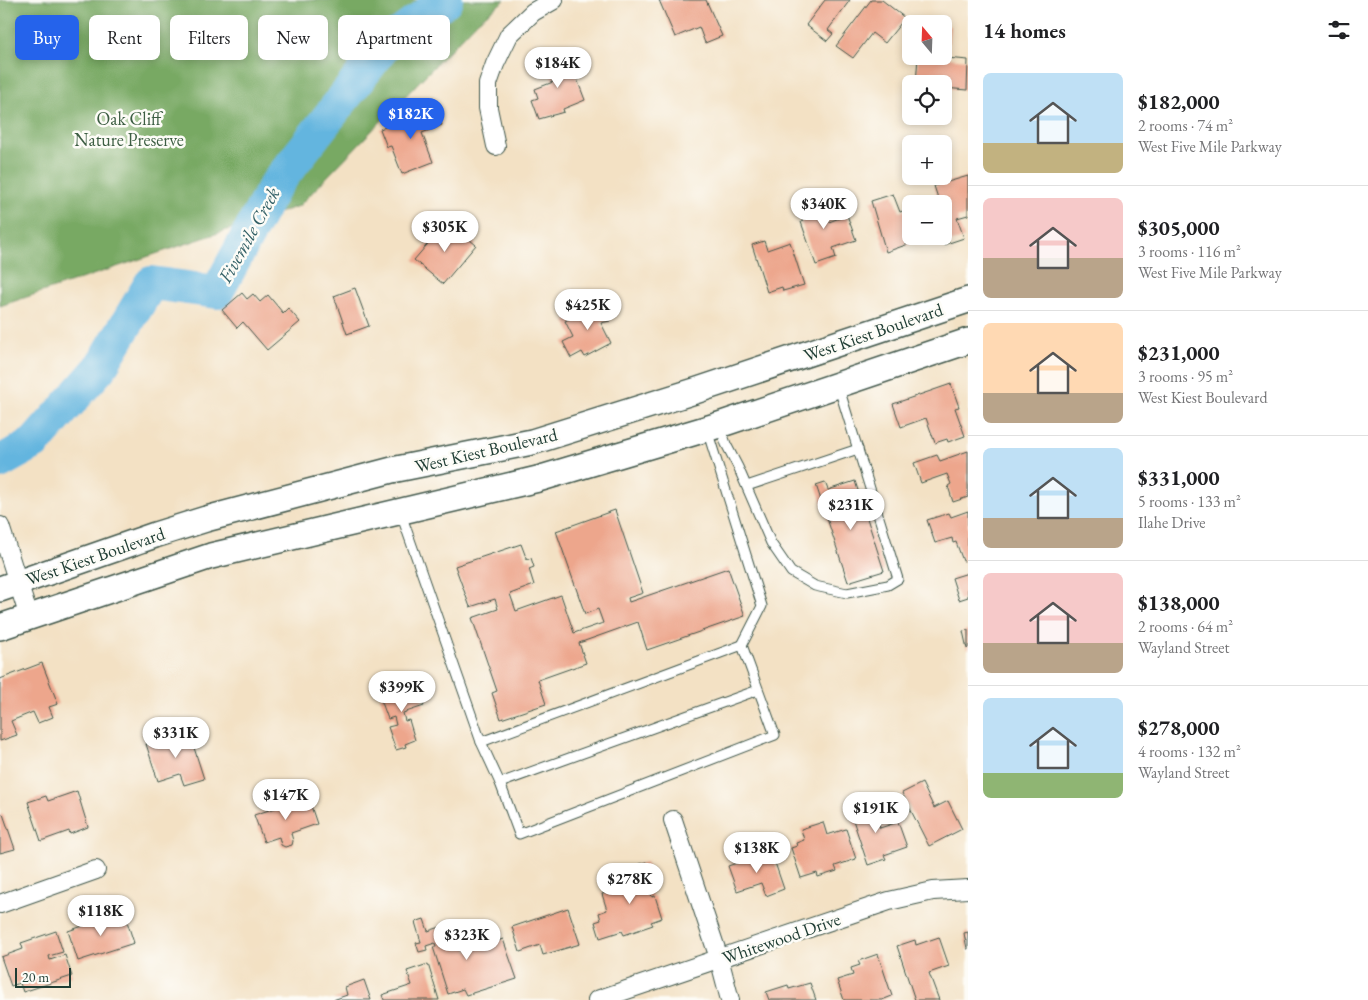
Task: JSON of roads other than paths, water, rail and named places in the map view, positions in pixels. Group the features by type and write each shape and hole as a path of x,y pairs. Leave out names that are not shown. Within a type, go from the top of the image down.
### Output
{"main road":[{"name":"West Kiest Boulevard","path":"9,585 206,519 392,470 532,442 698,390 968,300"},
{"name":"West Kiest Boulevard","path":"0,627 211,556 538,479 713,427 968,341"},
{"path":"698,390 713,427"},
{"path":"392,470 400,512"}],"street":[{"path":"496,146 488,108 488,84 495,64 509,36 533,12 554,0"},
{"path":"0,526 9,585 29,617"},
{"path":"673,820 719,958 730,1000"},
{"path":"0,904 96,870"},
{"name":"Whitewood Drive","path":"597,1000 889,901 933,891 968,889"}],"lane":[{"path":"713,427 726,444 771,542 791,572 815,586 847,593 888,585 898,579 838,385"},
{"path":"481,742 742,645 762,606 713,427"},
{"path":"746,486 858,449"},
{"path":"400,512 481,742 500,783 519,834 775,735 742,645"},
{"path":"500,783 758,690"}],"waterway":[{"name":"Fivemile Creek","path":"0,462 34,443 100,368 151,283 217,292 274,187 385,45 446,0"}],"park label":[{"name":"Oak Cliff Nature Preserve","path":"129,128"}]}
